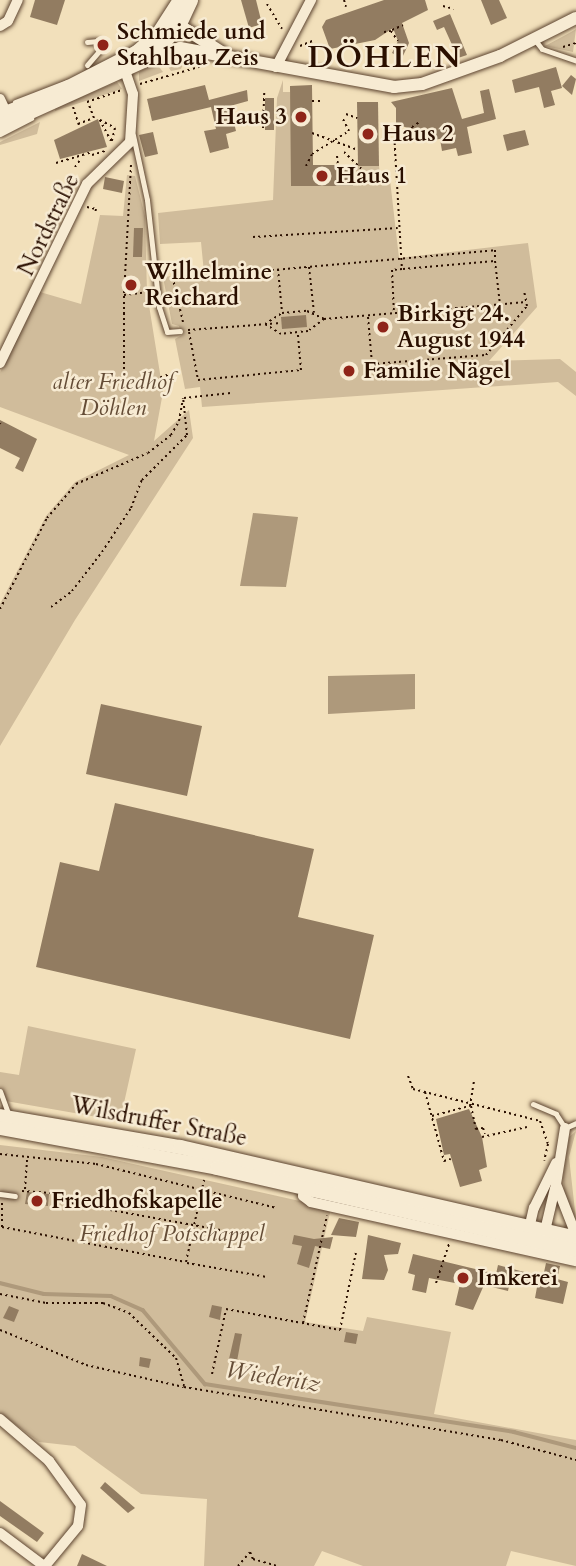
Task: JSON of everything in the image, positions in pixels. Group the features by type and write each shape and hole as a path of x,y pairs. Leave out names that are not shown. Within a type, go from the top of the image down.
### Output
{"main road":[{"path":"3,113 40,110 125,71 155,54 169,40 180,0"},
{"path":"175,22 189,0"},
{"path":"3,113 136,52 169,40"},
{"name":"Wilsdruffer Straße","path":"4,1123 180,1147 306,1182 528,1233 576,1250"},
{"name":"Wilsdruffer Straße","path":"543,1237 576,1236"}],"street":[{"path":"0,26 8,21 18,0"},
{"path":"276,67 311,0"},
{"path":"169,40 229,57 349,82 405,86 485,62 576,18"},
{"path":"175,22 229,57"},
{"path":"125,71 133,94 132,132"},
{"name":"Nordstraße","path":"0,363 87,184 124,151 132,132"},
{"path":"528,1233 556,1163 565,1128"},
{"path":"543,1237 556,1185 556,1163"},
{"name":"Wilsdruffer Straße","path":"306,1182 304,1199 311,1202 576,1261"},
{"path":"556,1185 576,1236"},
{"path":"0,1419 49,1461 81,1505 78,1526 45,1566 0,1533"}],"lane":[{"path":"535,40 542,49 576,61"},
{"path":"87,42 98,41 100,50 87,65"},
{"path":"0,134 40,110"},
{"path":"132,132 147,200 157,291 167,332 180,331"},
{"path":"0,1091 4,1123"},
{"path":"533,1104 556,1114 565,1128 576,1123"},
{"path":"0,1197 15,1196"}],"path":[{"path":"344,0 346,7"},
{"path":"267,4 284,32"},
{"path":"443,6 454,9"},
{"path":"384,32 403,25"},
{"path":"391,31 398,41"},
{"path":"300,46 314,40"},
{"path":"341,51 342,56"},
{"path":"185,70 188,63"},
{"path":"142,84 213,63"},
{"path":"164,68 169,74"},
{"path":"65,109 123,90 126,98"},
{"path":"263,128 264,93"},
{"path":"73,106 79,125 94,118 88,101"},
{"path":"312,101 320,101"},
{"path":"346,114 357,118"},
{"path":"306,166 312,154 349,131 342,117"},
{"path":"111,141 107,142 100,120 116,128 111,141 113,148"},
{"path":"411,133 412,127 421,121"},
{"path":"394,132 402,269"},
{"path":"312,133 358,150"},
{"path":"75,167 80,159 92,153 118,146"},
{"path":"344,152 369,176"},
{"path":"56,163 79,155 80,159"},
{"path":"337,156 338,165"},
{"path":"130,169 124,295 124,390 176,372"},
{"path":"85,207 96,209 95,213"},
{"path":"253,237 399,228"},
{"path":"298,332 301,370 198,380 188,330 179,320 170,281 179,277 495,250 500,305"},
{"path":"394,314 392,270 495,261"},
{"path":"179,277 180,267"},
{"path":"309,267 314,314"},
{"path":"278,269 282,313"},
{"path":"368,316 372,364 486,355 526,302 524,290"},
{"path":"124,295 157,291"},
{"path":"265,324 281,334 298,332 324,320 526,302"},
{"path":"265,324 282,313 314,314 324,320"},
{"path":"180,331 281,323"},
{"path":"183,398 231,393"},
{"path":"51,607 72,591 102,552 131,508 142,480 187,435 183,398"},
{"path":"0,609 47,517 76,484 148,453 171,435 179,421 183,398"},
{"path":"408,1076 413,1089 540,1121 548,1144 543,1165"},
{"path":"474,1081 470,1104 476,1129 483,1128 484,1136 527,1127"},
{"path":"425,1092 444,1161 451,1159"},
{"path":"432,1116 470,1104"},
{"path":"0,1154 96,1164 277,1208"},
{"path":"24,1190 27,1157"},
{"path":"186,1262 204,1180"},
{"path":"15,1196 24,1190 51,1193 72,1203 242,1234"},
{"path":"0,1197 5,1209 2,1227 267,1277"},
{"path":"303,1324 328,1209"},
{"path":"436,1283 451,1236"},
{"path":"212,1374 226,1309 340,1330 356,1252"},
{"path":"0,1294 47,1303 103,1303 129,1313 176,1358 184,1387"},
{"path":"0,1330 86,1365 184,1387 501,1440 576,1460"},
{"path":"238,1566 250,1552 253,1559 277,1566"}],"green space":[{"path":"576,29 573,52 545,46 571,32"},
{"path":"173,55 187,55 181,69 171,71 163,59"},
{"path":"156,63 163,72 139,81 139,72"},
{"path":"283,80 283,92 290,92 303,166 291,166 291,186 353,186 353,165 379,166 380,176 389,176 389,171 399,258 528,243 537,307 489,361 560,359 576,372 576,396 558,382 202,407 200,387 185,389 175,339 182,335 179,326 172,324 163,277 204,273 201,242 160,244 158,213 273,200 277,98"},
{"path":"117,82 122,89 55,111 55,108"},
{"path":"40,122 37,134 0,145 0,142"},
{"name":"alter Friedhof Döhlen","path":"127,175 135,176 145,216 147,293 163,392 154,441 189,410 193,438 75,620 0,746 0,604 46,516 75,482 129,455 0,407 0,372 40,292 81,304 100,215 123,216"},
{"path":"28,1026 136,1049 120,1121 0,1100 0,1072 19,1075"},
{"path":"576,1131 569,1157 576,1220 571,1219 565,1203 563,1177 569,1137"},
{"name":"Friedhof Potschappel","path":"0,1145 102,1157 331,1208 305,1322 363,1331 367,1317 451,1332 434,1414 576,1440 576,1566 511,1551 506,1566 363,1566 322,1551 314,1566 204,1566 207,1499 141,1494 75,1446 39,1442 0,1413"}],"shaded area":[{"path":"253,513 298,517 286,587 240,586"},
{"path":"415,674 415,709 328,714 328,676"}],"building":[{"path":"35,0 65,0 57,25 30,17"},
{"path":"241,0 256,0 262,24 249,28"},
{"path":"384,0 425,0 428,10 402,23 409,43 402,58 392,53 398,41 393,28 375,40 330,49 322,27 326,20"},
{"path":"481,0 499,0 507,18 491,25"},
{"path":"450,14 467,55 458,58 444,27 437,30 433,21"},
{"path":"556,67 562,88 551,91 555,105 544,108 539,87 515,93 512,80"},
{"path":"571,75 576,79 572,95 562,86"},
{"path":"205,85 209,100 247,90 248,101 230,106 236,131 226,134 229,148 210,153 204,131 216,129 211,107 152,121 147,99"},
{"path":"312,85 313,165 353,165 353,186 291,186 290,86"},
{"path":"452,88 462,119 484,113 480,91 489,89 496,119 467,127 472,153 458,156 456,148 442,151 440,139 416,142 414,130 396,124 396,108 391,102"},
{"path":"265,98 274,98 274,130 265,130"},
{"name":"Haus 2","path":"357,102 378,102 379,166 358,166"},
{"path":"98,119 107,147 60,159 54,140"},
{"path":"525,130 529,145 507,151 503,135"},
{"path":"153,132 158,154 145,157 139,135"},
{"path":"105,177 124,181 122,193 103,189"},
{"path":"134,228 143,228 142,257 133,257"},
{"path":"306,315 307,327 282,329 281,317"},
{"path":"0,420 37,439 23,472 15,468 20,458 0,448"},
{"path":"101,704 202,726 187,796 86,774"},
{"path":"115,803 314,849 298,917 374,935 350,1039 36,967 60,862 99,871"},
{"path":"469,1109 482,1137 487,1167 479,1170 482,1181 460,1187 450,1154 444,1155 436,1119"},
{"name":"Friedhofskapelle","path":"27,1192 49,1194 48,1206 25,1204"},
{"path":"339,1218 359,1222 356,1237 331,1235"},
{"path":"294,1235 314,1239 333,1237 330,1249 315,1246 309,1268 297,1264 302,1246 292,1244"},
{"path":"368,1235 401,1243 398,1254 384,1255 388,1270 384,1280 362,1279"},
{"path":"413,1254 496,1274 498,1265 543,1277 546,1263 560,1266 557,1279 568,1282 563,1304 535,1298 537,1287 510,1281 508,1291 484,1285 473,1310 455,1305 460,1284 429,1278 426,1293 412,1290 415,1275 408,1273"},
{"path":"212,1305 222,1307 220,1320 209,1317"},
{"path":"9,1306 19,1310 14,1322 3,1318"},
{"path":"346,1332 358,1334 356,1344 344,1342"},
{"path":"235,1333 242,1334 237,1361 229,1359"},
{"path":"140,1357 151,1359 149,1368 139,1366"},
{"path":"105,1482 135,1508 128,1513 100,1488"},
{"path":"0,1501 44,1533 37,1542 0,1516"},
{"path":"82,1554 107,1566 77,1566"}],"waterway":[{"name":"Wiederitz","path":"0,1283 44,1294 111,1296 143,1310 205,1384 514,1432 576,1448"}],"place":[{"name":"Schmiede und Stahlbau Zeis","path":"103,45"},
{"name":"Haus 3","path":"301,117"},
{"name":"Haus 2","path":"368,134"},
{"name":"Haus 1","path":"322,176"},
{"name":"Wilhelmine Reichard","path":"131,285"},
{"name":"Birkigt 24. August 1944","path":"383,327"},
{"name":"Familie Nägel","path":"349,371"},
{"name":"Friedhofskapelle","path":"37,1201"},
{"name":"Imkerei","path":"463,1278"}],"district":[{"name":"DÖHLEN","path":"385,58"}]}
